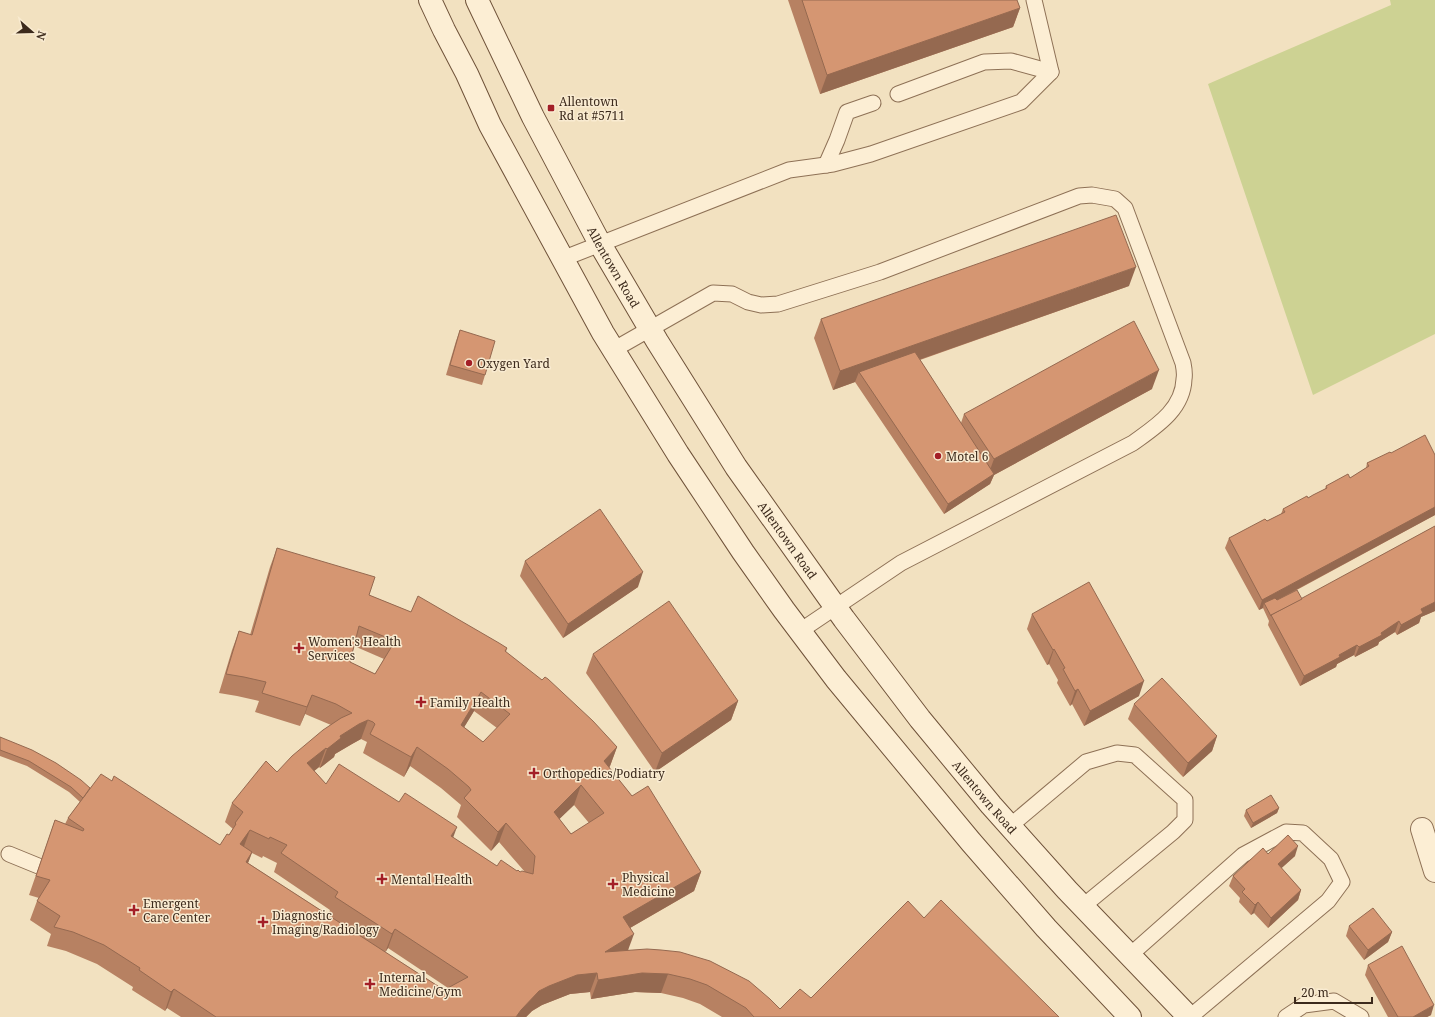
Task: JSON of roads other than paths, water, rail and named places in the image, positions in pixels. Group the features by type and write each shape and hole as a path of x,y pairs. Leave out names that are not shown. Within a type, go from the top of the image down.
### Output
{"main road":[{"path":"430,0 467,74 490,125 613,350 738,546 836,679 971,842 1046,928 1130,1017"},
{"name":"Allentown Road","path":"477,0 533,116 600,244 649,329 736,467 835,607 920,719 1010,826 1082,906 1189,1017"},
{"path":"1422,829 1435,871"}],"lane":[{"path":"1034,0 1051,72"},
{"path":"898,94 984,62 1011,61 1051,72"},
{"path":"562,259 789,170 826,165 871,154 1021,102 1051,72"},
{"path":"826,165 847,112 873,103"},
{"path":"613,350 713,293 732,294 748,302 761,305 778,304 880,272 1080,196 1092,195 1115,199 1126,208 1183,363 1184,379 1177,404 1165,419 1133,443 901,563 800,631"},
{"path":"1010,826 1086,762 1118,753 1135,755 1186,800 1185,820 1173,832 1082,906"},
{"path":"1129,956 1242,855 1286,832 1303,833 1332,859 1342,882 1328,901 1189,1017"},
{"path":"8,854 60,874"},
{"path":"1286,1017 1304,1005 1334,1001 1361,1017"}],"place":[{"name":"Allentown Rd at #5711","path":"551,108"},
{"name":"Oxygen Yard","path":"469,363"},
{"name":"Motel 6","path":"938,456"},
{"name":"Women's Health Services","path":"299,648"},
{"name":"Family Health","path":"421,702"},
{"name":"Orthopedics/Podiatry","path":"534,773"},
{"name":"Mental Health","path":"382,879"},
{"name":"Physical Medicine","path":"613,884"},
{"name":"Emergent Care Center","path":"134,910"},
{"name":"Diagnostic Imaging/Radiology","path":"263,922"},
{"name":"Internal Medicine/Gym","path":"370,984"}]}
